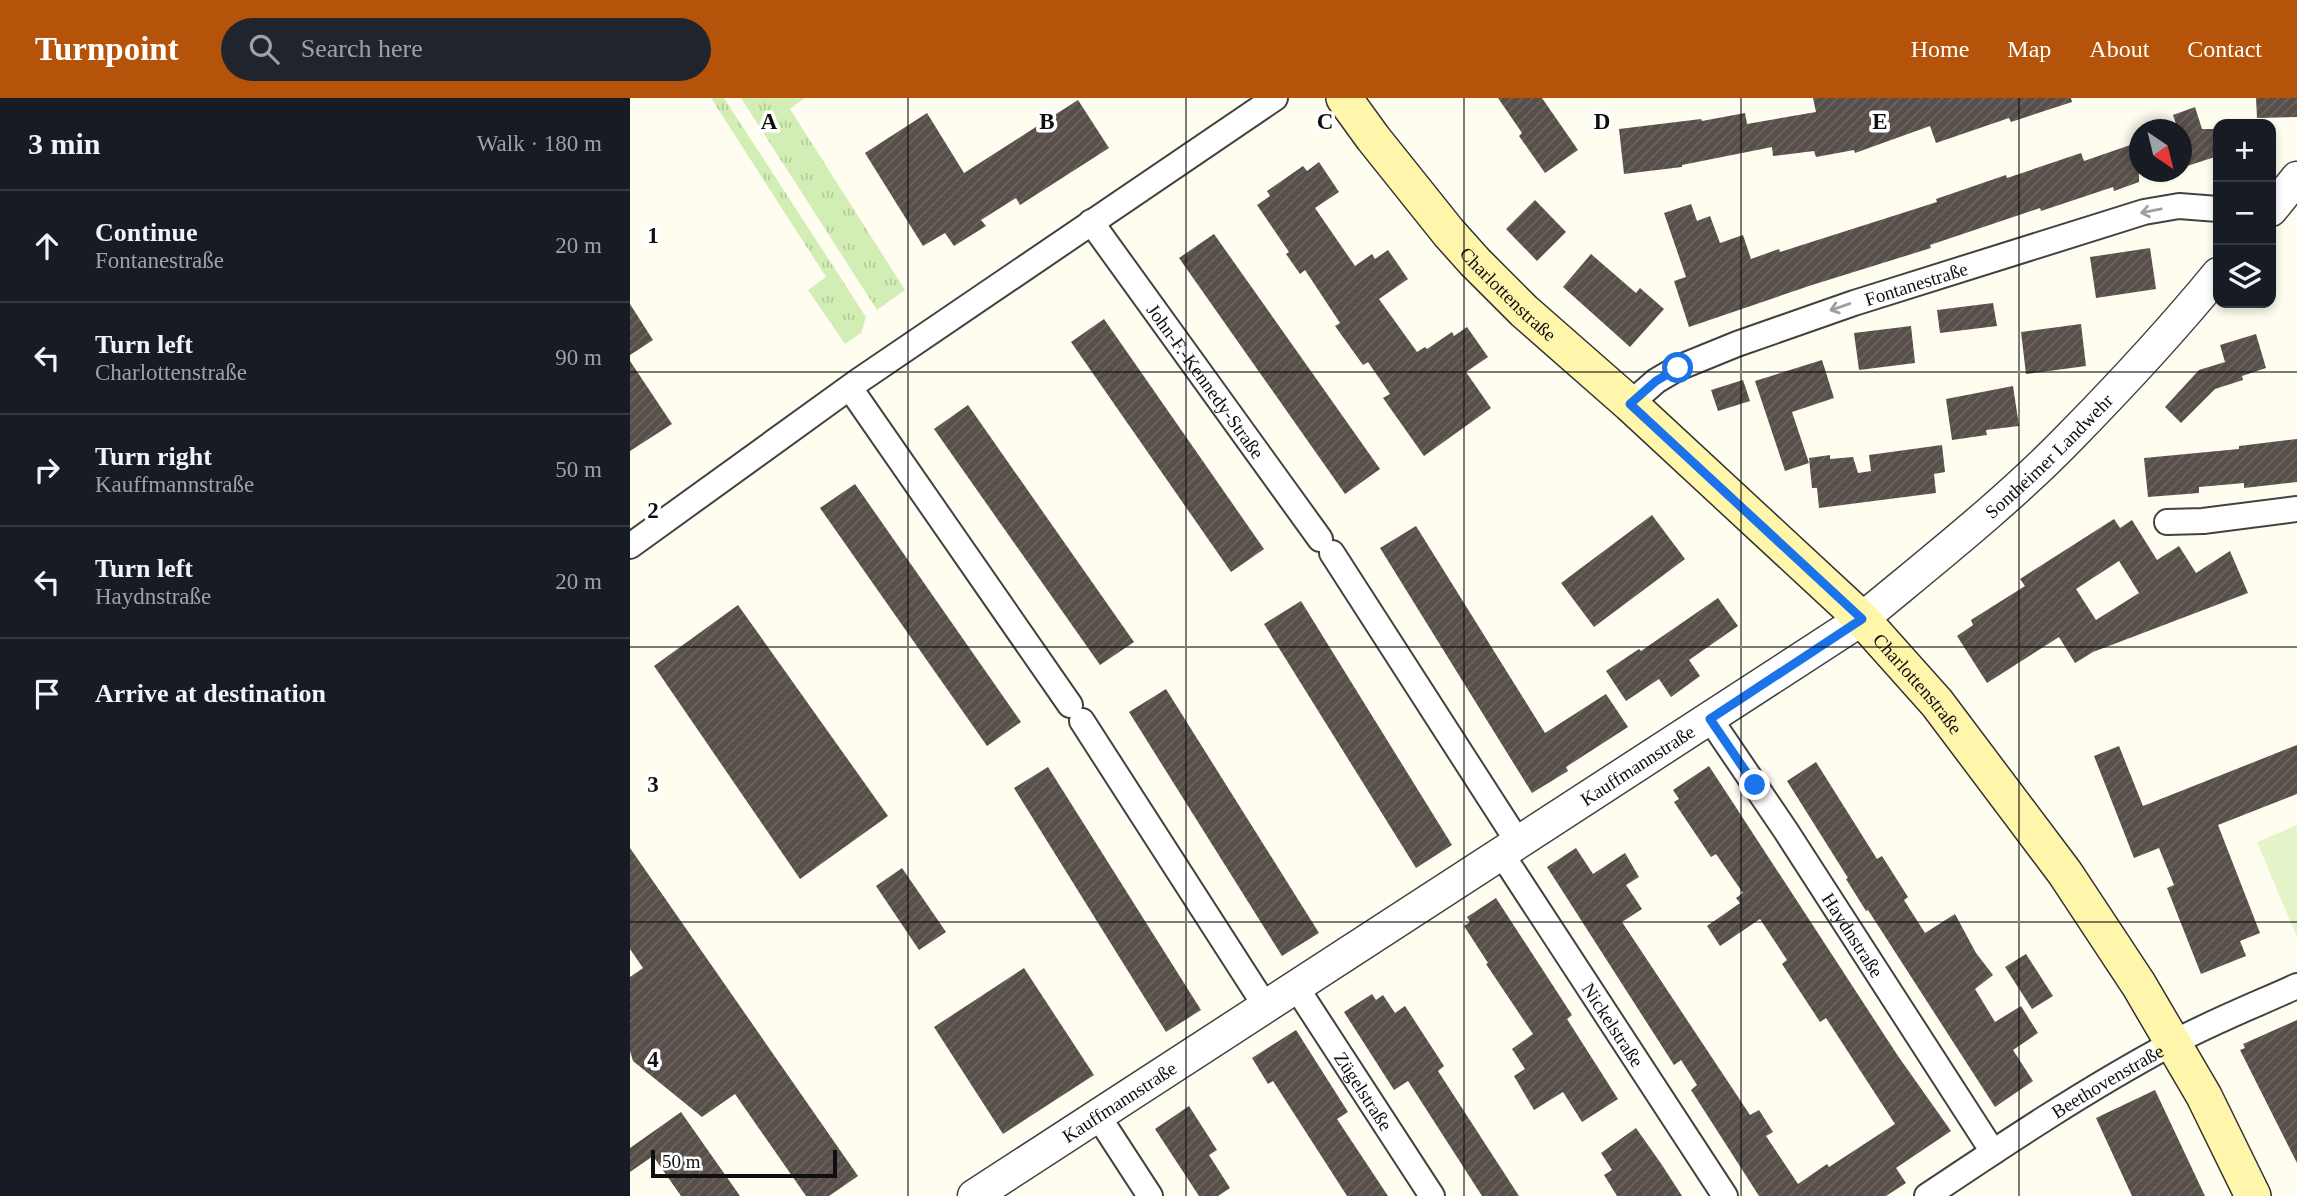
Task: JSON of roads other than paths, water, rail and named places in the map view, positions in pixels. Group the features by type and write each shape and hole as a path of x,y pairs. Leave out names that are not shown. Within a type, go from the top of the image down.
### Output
{"main road":[{"name":"Charlottenstraße","path":"1344,98 1467,253 1533,319 1630,404 1862,619 1937,703 2057,862 2124,962 2204,1096 2253,1196"}],"street":[{"path":"630,546 850,388 1275,98"},
{"path":"2276,204 2297,178"},
{"name":"Fontanestraße","path":"1630,404 1656,381 1678,368 1854,303 2144,212 2179,206 2213,209"},
{"name":"John-F.-Kennedy-Straße","path":"1091,222 1326,546 1509,848"},
{"name":"Sontheimer Landwehr","path":"1862,619 1987,514 2070,438 2161,341 2213,280"},
{"path":"850,388 1076,713 1266,1007"},
{"path":"2167,522 2203,522 2297,509"},
{"name":"Kauffmannstraße","path":"974,1196 1862,619"},
{"name":"Haydnstraße","path":"1710,719 1993,1152"},
{"name":"Nickelstraße","path":"1509,848 1725,1196"},
{"name":"Beethovenstraße","path":"1931,1195 1993,1152 2174,1042 2297,986"},
{"name":"Zügelstraße","path":"1296,987 1432,1196"},
{"path":"1098,1116 1150,1196"}]}
